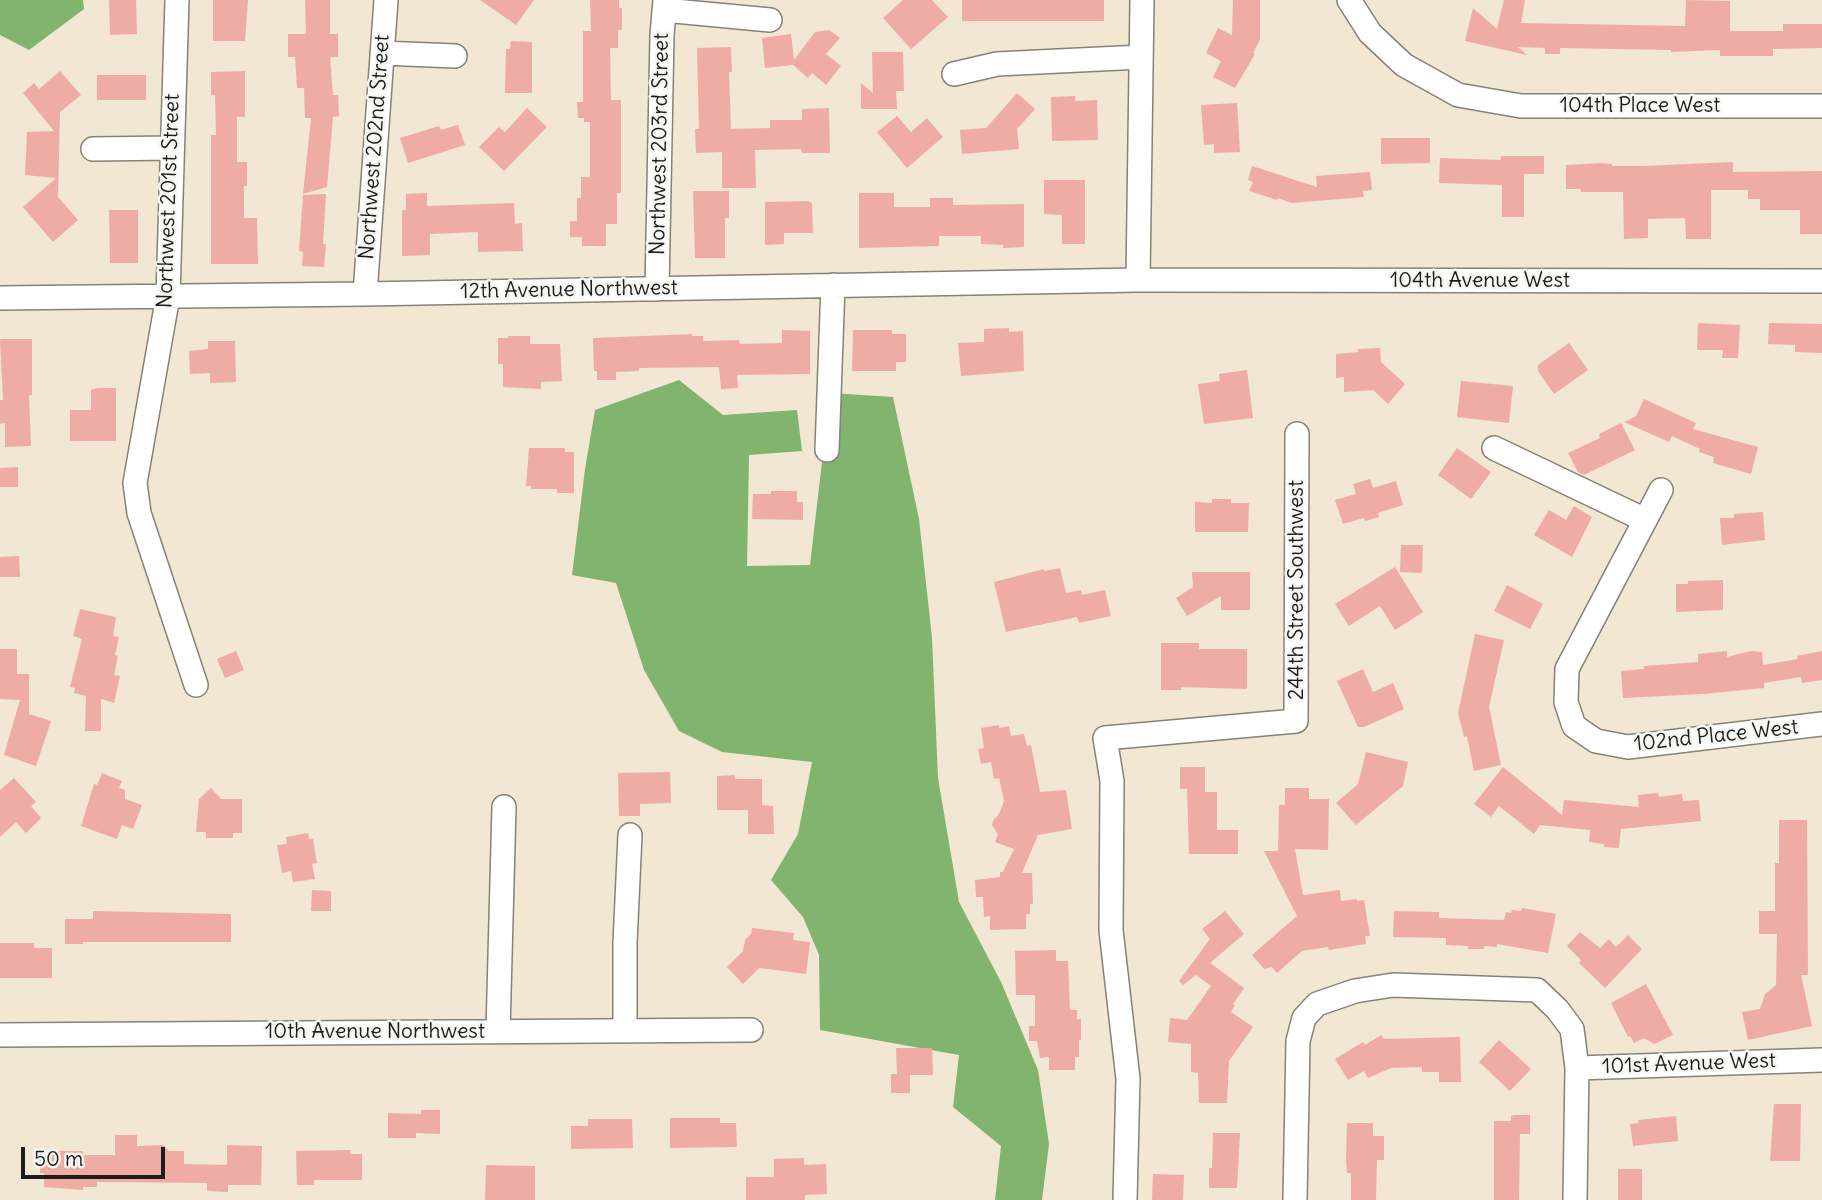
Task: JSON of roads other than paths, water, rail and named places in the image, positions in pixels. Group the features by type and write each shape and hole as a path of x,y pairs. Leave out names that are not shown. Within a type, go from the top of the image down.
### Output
{"street":[{"name":"Northwest 201st Street","path":"177,0 168,296 135,483 139,513 196,685"},
{"name":"Northwest 202nd Street","path":"365,294 386,0"},
{"path":"1138,280 1142,0"},
{"name":"104th Place West","path":"1349,0 1370,33 1405,65 1458,95 1521,106 1822,106"},
{"path":"664,5 770,20"},
{"name":"Northwest 203rd Street","path":"657,289 664,5"},
{"path":"382,53 455,56"},
{"path":"954,74 997,65 1141,57"},
{"path":"93,149 172,148"},
{"name":"12th Avenue Northwest","path":"0,298 1138,280"},
{"name":"104th Avenue West","path":"1138,280 1822,281"},
{"path":"827,450 833,285"},
{"name":"244th Street Southwest","path":"1125,1200 1128,1079 1111,930 1112,781 1105,738 1296,721 1297,434"},
{"path":"1494,448 1645,520 1661,490"},
{"name":"102nd Place West","path":"1645,520 1567,669 1566,702 1574,726 1596,741 1628,747 1822,724"},
{"path":"498,1031 504,807"},
{"path":"625,1031 625,943 630,835"},
{"name":"101st Avenue West","path":"1295,1200 1298,1041 1304,1018 1317,1004 1355,991 1393,985 1537,990 1557,1009 1572,1029 1577,1068 1822,1060"},
{"name":"10th Avenue Northwest","path":"0,1035 751,1030"},
{"path":"1575,1200 1577,1068"}]}
